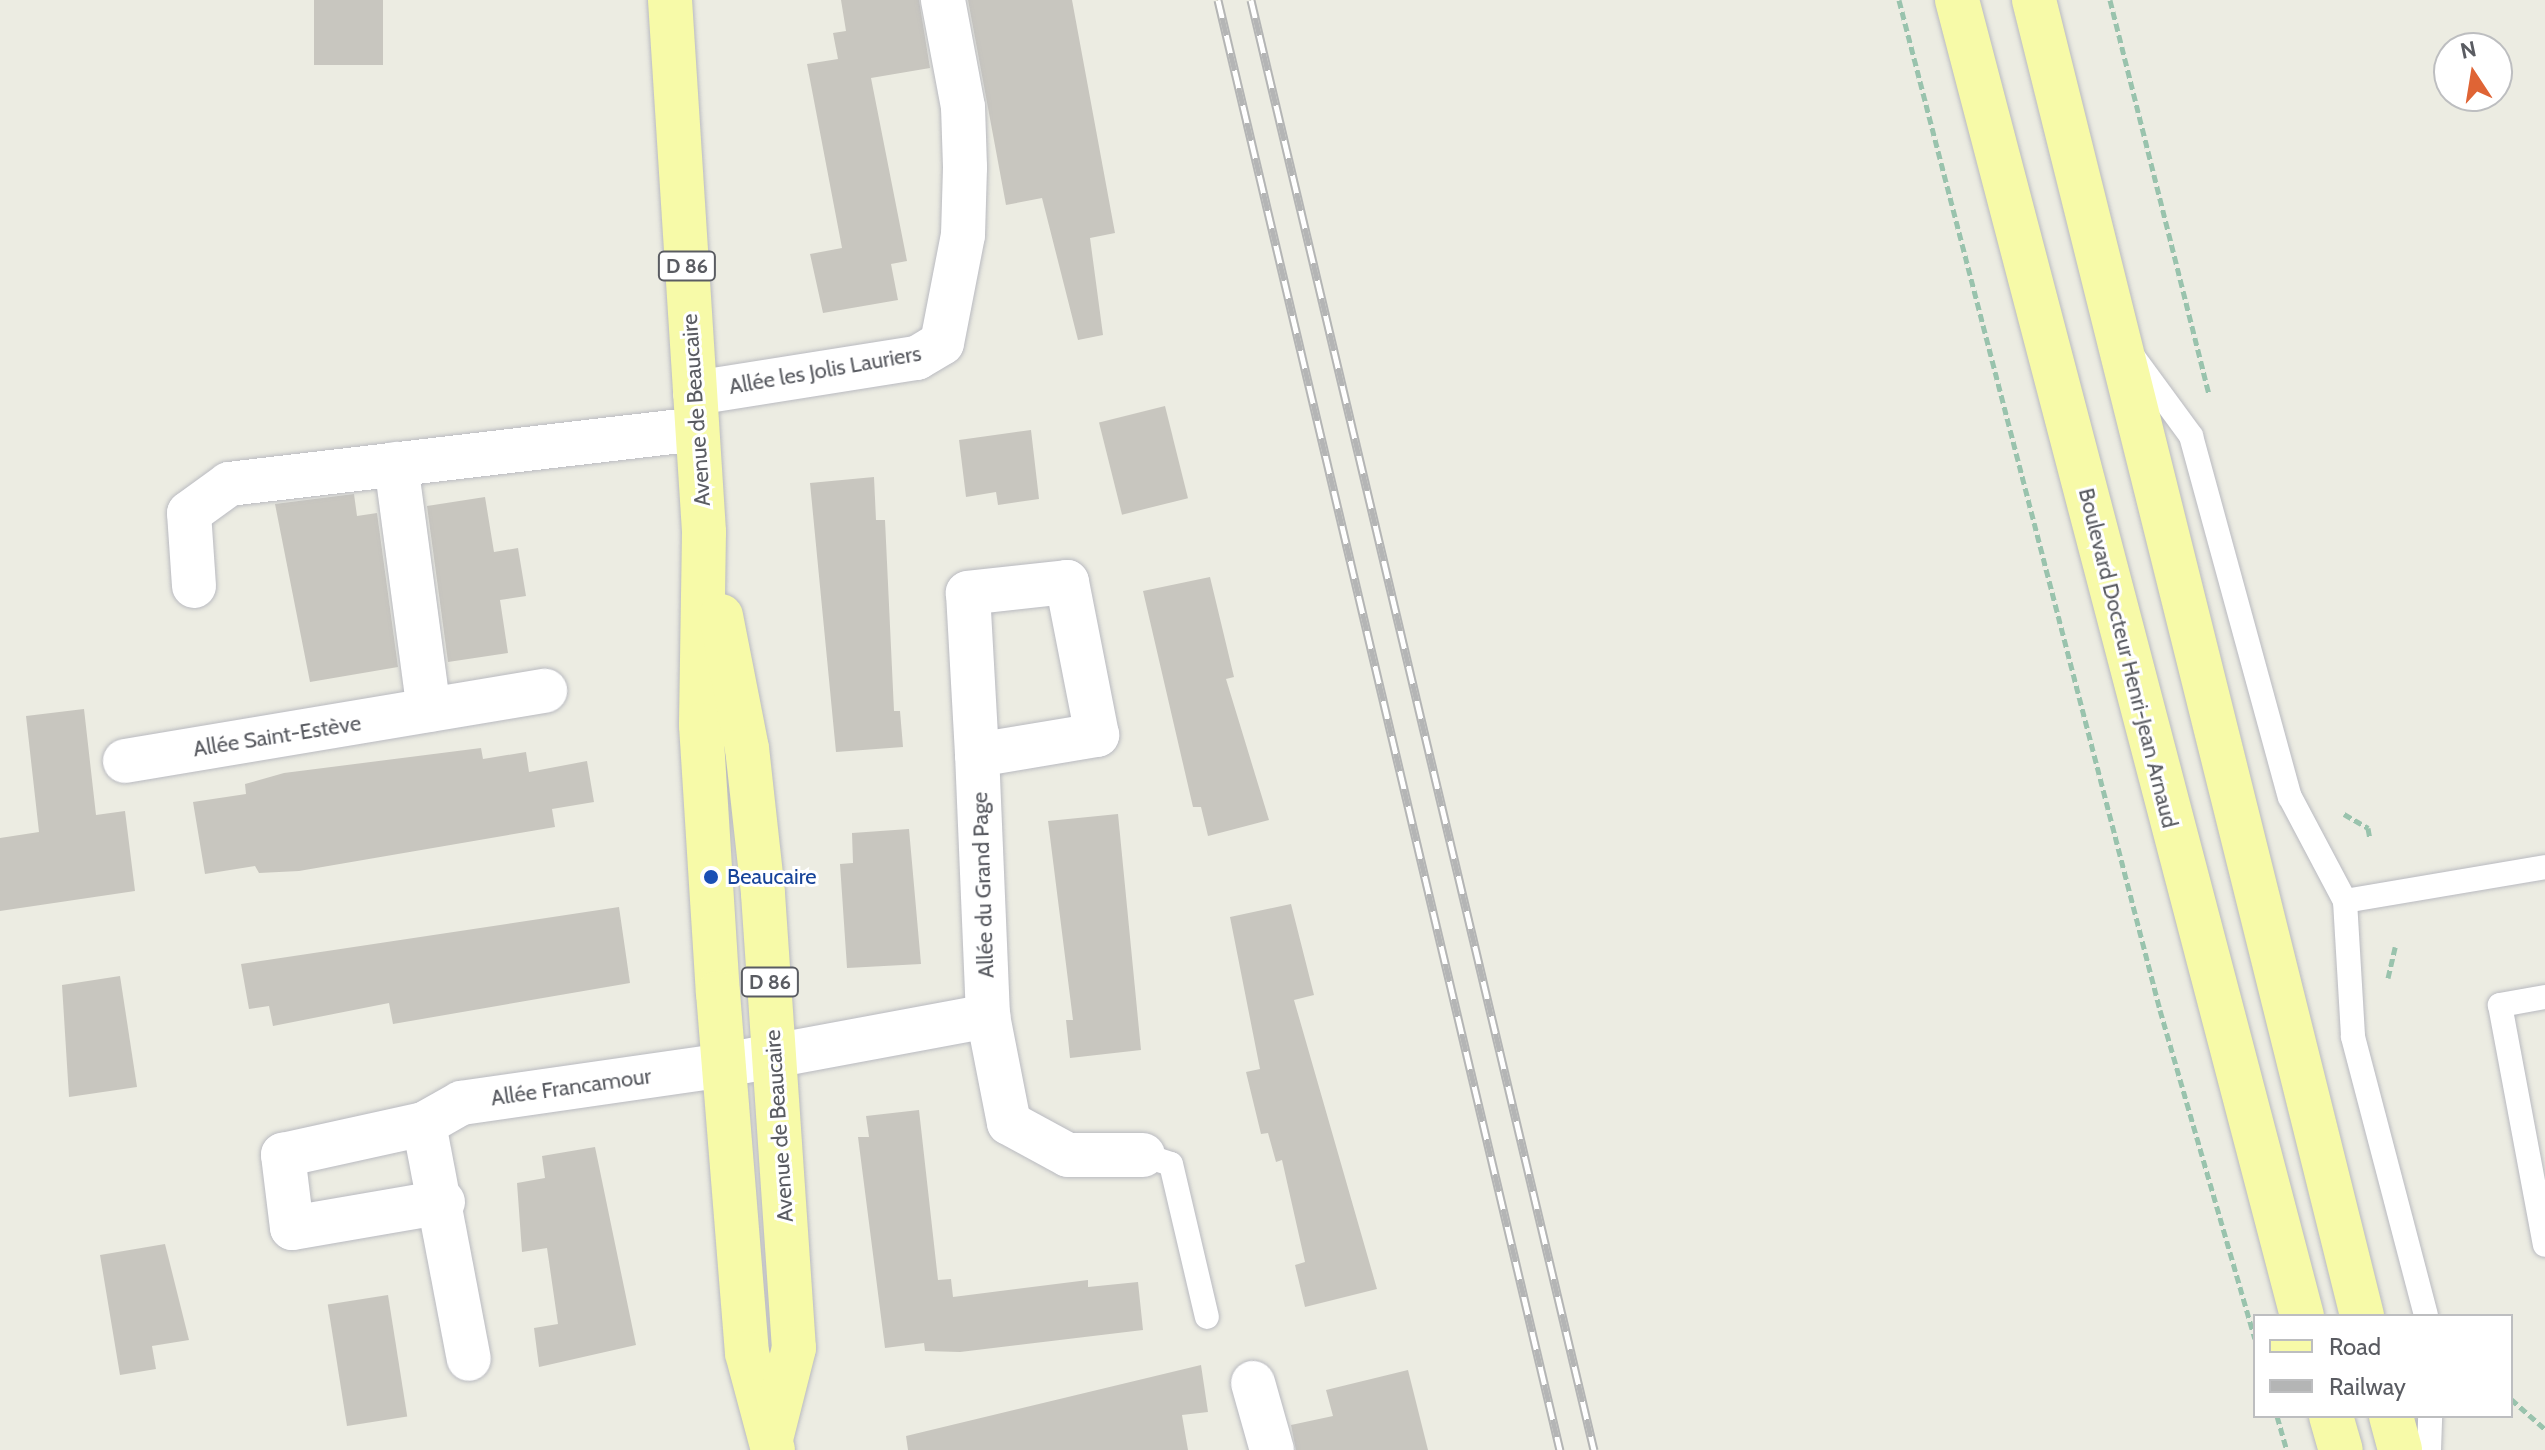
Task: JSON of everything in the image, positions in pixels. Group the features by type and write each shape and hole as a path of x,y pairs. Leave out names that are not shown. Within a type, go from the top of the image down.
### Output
{"main road":[{"name":"Avenue de Beaucaire","path":"670,0 704,532 701,725 724,1065 747,1353 772,1442"},
{"name":"Boulevard Docteur Henri-Jean Arnaud","path":"1957,0 2301,1314"},
{"path":"2034,0 2110,323 2361,1314"},
{"name":"Avenue de Beaucaire","path":"704,532 747,748 774,1056 794,1348 772,1442"},
{"path":"2332,1418 2341,1450"},
{"path":"2392,1418 2400,1450"}],"street":[{"name":"Allée les Jolis Lauriers","path":"194,586 189,513 229,484 396,464 696,411 917,358 942,343 963,235 965,167 963,107 943,0"},
{"path":"396,464 429,710"},
{"name":"Allée Saint-Estève","path":"125,761 545,691"},
{"name":"Allée du Grand Page","path":"977,755 988,1016 1009,1123 1068,1155 1143,1155"},
{"path":"724,1065 988,1016"},
{"name":"Allée Francamour","path":"443,1202 292,1228 283,1155 424,1124 461,1103 724,1065"},
{"path":"424,1124 443,1202 469,1359"},
{"path":"1253,1383 1272,1450"}],"lane":[{"path":"2110,323 2191,436 2290,797 2345,901 2353,1037 2425,1314"},
{"path":"2345,901 2545,867"},
{"path":"2545,997 2500,1005 2545,1245"},
{"path":"1143,1155 1171,1164 1207,1317"},
{"path":"2429,1450 2430,1418"}],"path":[{"path":"1899,0 2160,1010 2253,1332"},
{"path":"2513,1401 2545,1429"},
{"path":"2278,1418 2287,1450"}],"building":[{"path":"314,0 383,0 383,65 314,65"},
{"path":"841,0 919,0 930,68 871,78 907,261 891,264 898,300 823,313 810,254 842,248 807,64 838,59 833,33 846,31"},
{"path":"968,0 1072,0 1115,233 1090,238 1103,335 1078,340 1042,198 1006,205"},
{"path":"1165,406 1188,498 1122,515 1099,422"},
{"path":"1031,430 1039,499 998,505 996,492 966,497 959,440"},
{"path":"874,477 876,520 885,520 894,711 900,711 903,747 836,752 810,483"},
{"path":"354,494 357,516 377,513 398,667 310,682 275,504"},
{"path":"485,497 494,552 518,548 526,596 500,600 508,653 448,662 427,506"},
{"path":"1210,577 1234,677 1226,679 1269,820 1208,836 1201,807 1193,807 1143,591"},
{"path":"84,709 96,815 125,811 135,891 0,911 0,838 39,832 26,716"},
{"path":"481,748 483,759 526,752 529,772 587,761 594,802 552,809 555,827 299,871 259,873 255,866 205,874 193,802 246,794 245,784 284,773"},
{"path":"1118,814 1141,1050 1070,1058 1066,1020 1073,1020 1048,821"},
{"path":"909,829 921,964 847,968 840,864 853,863 852,833"},
{"path":"1291,904 1314,995 1294,1000 1377,1289 1305,1307 1295,1265 1305,1262 1282,1160 1276,1162 1268,1133 1261,1134 1246,1072 1260,1069 1230,917"},
{"path":"619,907 630,983 393,1024 389,1003 273,1026 269,1006 249,1009 241,964"},
{"path":"120,976 137,1087 69,1097 62,985"},
{"path":"919,1110 938,1280 951,1279 953,1297 1088,1280 1088,1287 1138,1282 1143,1330 960,1352 925,1351 924,1343 885,1348 858,1137 869,1137 866,1116"},
{"path":"595,1147 636,1345 539,1367 534,1328 558,1324 547,1248 522,1252 517,1183 545,1178 542,1156"},
{"path":"165,1244 189,1340 152,1346 156,1369 120,1375 100,1255"},
{"path":"388,1295 407,1416 347,1426 328,1305"},
{"path":"1201,1365 1208,1412 1182,1415 1188,1450 908,1450 906,1436"},
{"path":"1408,1370 1428,1450 1296,1450 1291,1425 1333,1416 1326,1390"}],"railway":[{"path":"1218,0 1560,1450"},
{"path":"1251,0 1594,1450"}],"place":[{"name":"Beaucaire","path":"711,877"}]}
